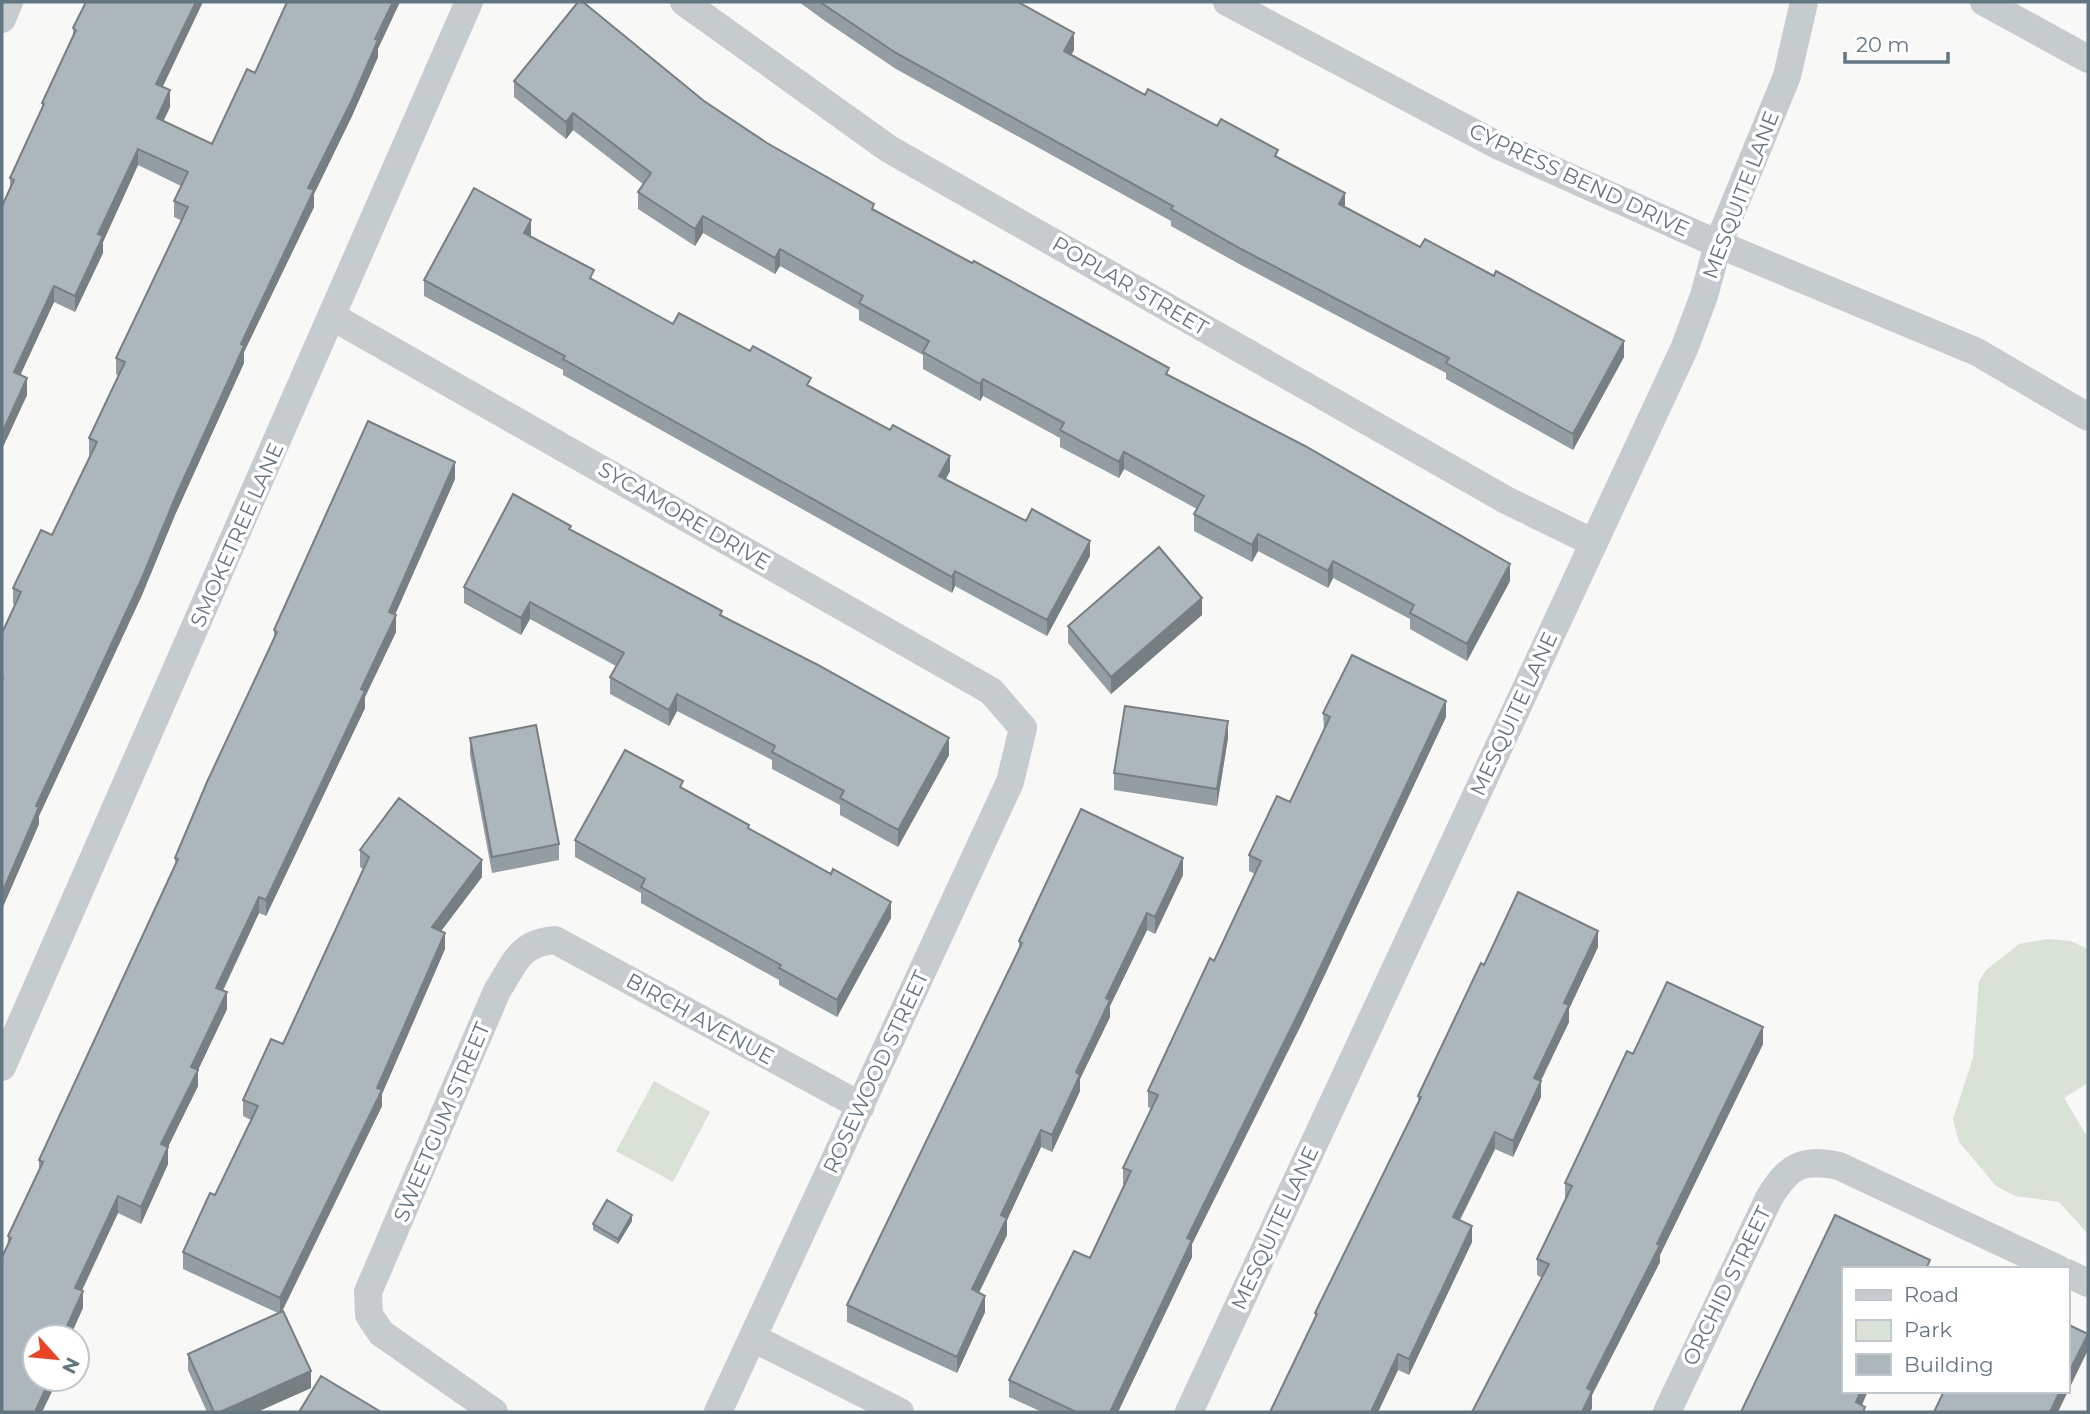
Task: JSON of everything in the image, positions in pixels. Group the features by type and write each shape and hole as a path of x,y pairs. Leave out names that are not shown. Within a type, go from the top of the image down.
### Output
{"street":[{"path":"2,19 9,2"},
{"name":"SMOKETREE LANE","path":"2,1067 469,2"},
{"name":"POPLAR STREET","path":"684,2 889,149 1506,499 1594,543"},
{"name":"CYPRESS BEND DRIVE","path":"1227,2 1497,145 1718,244 1977,352 2088,417"},
{"name":"MESQUITE LANE","path":"1189,1412 1684,349 1704,296 1718,244 1787,76 1804,2"},
{"path":"1984,2 2088,59"},
{"name":"SYCAMORE DRIVE","path":"333,317 991,691 1023,728"},
{"name":"ROSEWOOD STREET","path":"718,1412 1010,782 1023,728"},
{"name":"BIRCH AVENUE","path":"538,942 555,940 860,1106"},
{"name":"SWEETGUM STREET","path":"494,1412 381,1333 369,1315 368,1292 497,991 523,949 538,942"},
{"name":"ORCHID STREET","path":"1667,1412 1769,1198 1781,1179 1796,1167 1816,1161 1839,1166 2054,1267"},
{"path":"2069,1274 2088,1283"},
{"path":"753,1338 900,1412"}],"green space":[{"path":"2047,939 2071,941 2088,949 2088,1083 2064,1098 2088,1138 2088,1234 2059,1202 2015,1196 1996,1186 1959,1142 1953,1119 1973,1058 1979,981 1986,970 2019,944"},
{"path":"654,1081 710,1112 673,1182 616,1151"}],"building":[{"path":"86,2 196,2 156,84 170,90 157,118 212,144 247,69 255,73 287,2 393,2 375,39 378,40 352,100 308,188 314,190 241,344 244,346 142,578 36,806 39,807 2,893 2,633 21,592 13,588 41,530 52,535 97,442 89,438 125,362 116,358 188,207 174,201 188,172 138,149 98,234 103,236 75,296 54,286 14,372 27,378 2,433 2,206 14,180 10,178"},
{"path":"578,2 583,2 704,101 767,143 874,204 872,209 972,263 974,261 1169,368 1166,374 1305,446 1510,564 1467,644 1410,613 1414,605 1333,561 1328,571 1258,534 1252,545 1194,514 1204,496 1124,452 1119,462 1060,430 1064,423 983,379 980,384 923,352 929,341 859,303 863,296 780,249 775,258 703,216 695,229 638,192 651,173 573,113 566,122 514,81"},
{"path":"820,2 1018,2 1074,33 1064,51 1145,95 1148,89 1217,126 1221,119 1278,150 1275,156 1345,193 1339,204 1420,247 1425,239 1494,276 1496,271 1624,341 1573,434 1446,363 1449,358 1241,249 1171,209 1173,206 896,53"},
{"path":"474,188 531,220 524,233 594,270 590,278 673,324 679,313 750,351 753,346 811,378 807,385 890,430 893,425 950,456 939,476 1026,521 1032,509 1090,541 1047,620 955,571 952,577 563,359 565,356 424,280"},
{"path":"368,421 455,462 389,612 396,615 361,689 365,691 266,900 259,897 216,988 227,992 191,1067 198,1070 161,1144 168,1147 141,1207 118,1196 75,1288 83,1291 68,1323 21,1323 21,1393 44,1393 35,1412 2,1412 2,1257 11,1238 8,1236 43,1162 39,1160 178,859 175,858 207,782 277,632 274,630"},
{"path":"513,494 571,526 569,529 722,611 720,615 818,665 949,738 898,830 840,798 844,791 772,752 775,746 677,694 669,710 610,677 624,653 530,602 521,618 464,587"},
{"path":"1159,547 1202,598 1111,677 1068,626"},
{"path":"1352,655 1446,701 1303,1004 1187,1238 1192,1240 1110,1412 1076,1412 1009,1380 1074,1251 1090,1258 1131,1171 1123,1168 1158,1095 1148,1091 1210,958 1214,961 1261,861 1249,855 1277,796 1290,802 1330,717 1323,713"},
{"path":"1125,706 1228,721 1217,789 1114,773"},
{"path":"536,725 559,844 492,857 470,738"},
{"path":"625,750 683,781 680,787 749,825 748,828 831,874 833,869 891,902 837,1000 779,968 781,965 641,887 645,879 575,840"},
{"path":"399,798 482,860 432,927 445,933 377,1088 382,1090 280,1298 183,1252 210,1193 215,1195 258,1106 243,1100 271,1039 283,1044 369,857 360,850"},
{"path":"1081,809 1183,858 1155,917 1147,913 1106,998 1110,1000 1076,1072 1080,1075 1052,1135 1041,1130 1001,1215 1007,1218 972,1289 985,1296 957,1357 847,1305 1022,943 1019,941"},
{"path":"1518,892 1598,931 1564,1003 1569,1005 1534,1078 1541,1081 1513,1141 1495,1132 1453,1217 1472,1226 1409,1359 1398,1354 1371,1412 1270,1412 1317,1314 1315,1313 1421,1097 1418,1096 1481,963 1484,965"},
{"path":"1667,982 1763,1027 1657,1244 1660,1245 1587,1388 1592,1391 1582,1412 1472,1412 1549,1264 1537,1259 1572,1186 1565,1183 1627,1051 1633,1054"},
{"path":"607,1200 632,1215 618,1239 593,1224"},
{"path":"1835,1215 1930,1260 1927,1267 1842,1267 1842,1393 1860,1393 1856,1402 1865,1407 1863,1412 1741,1412"},
{"path":"283,1311 311,1371 220,1412 214,1412 188,1354"},
{"path":"2069,1325 2088,1334 2069,1372"},
{"path":"321,1376 381,1412 299,1412"},
{"path":"1943,1393 2059,1393 2050,1412 1934,1412"}]}
